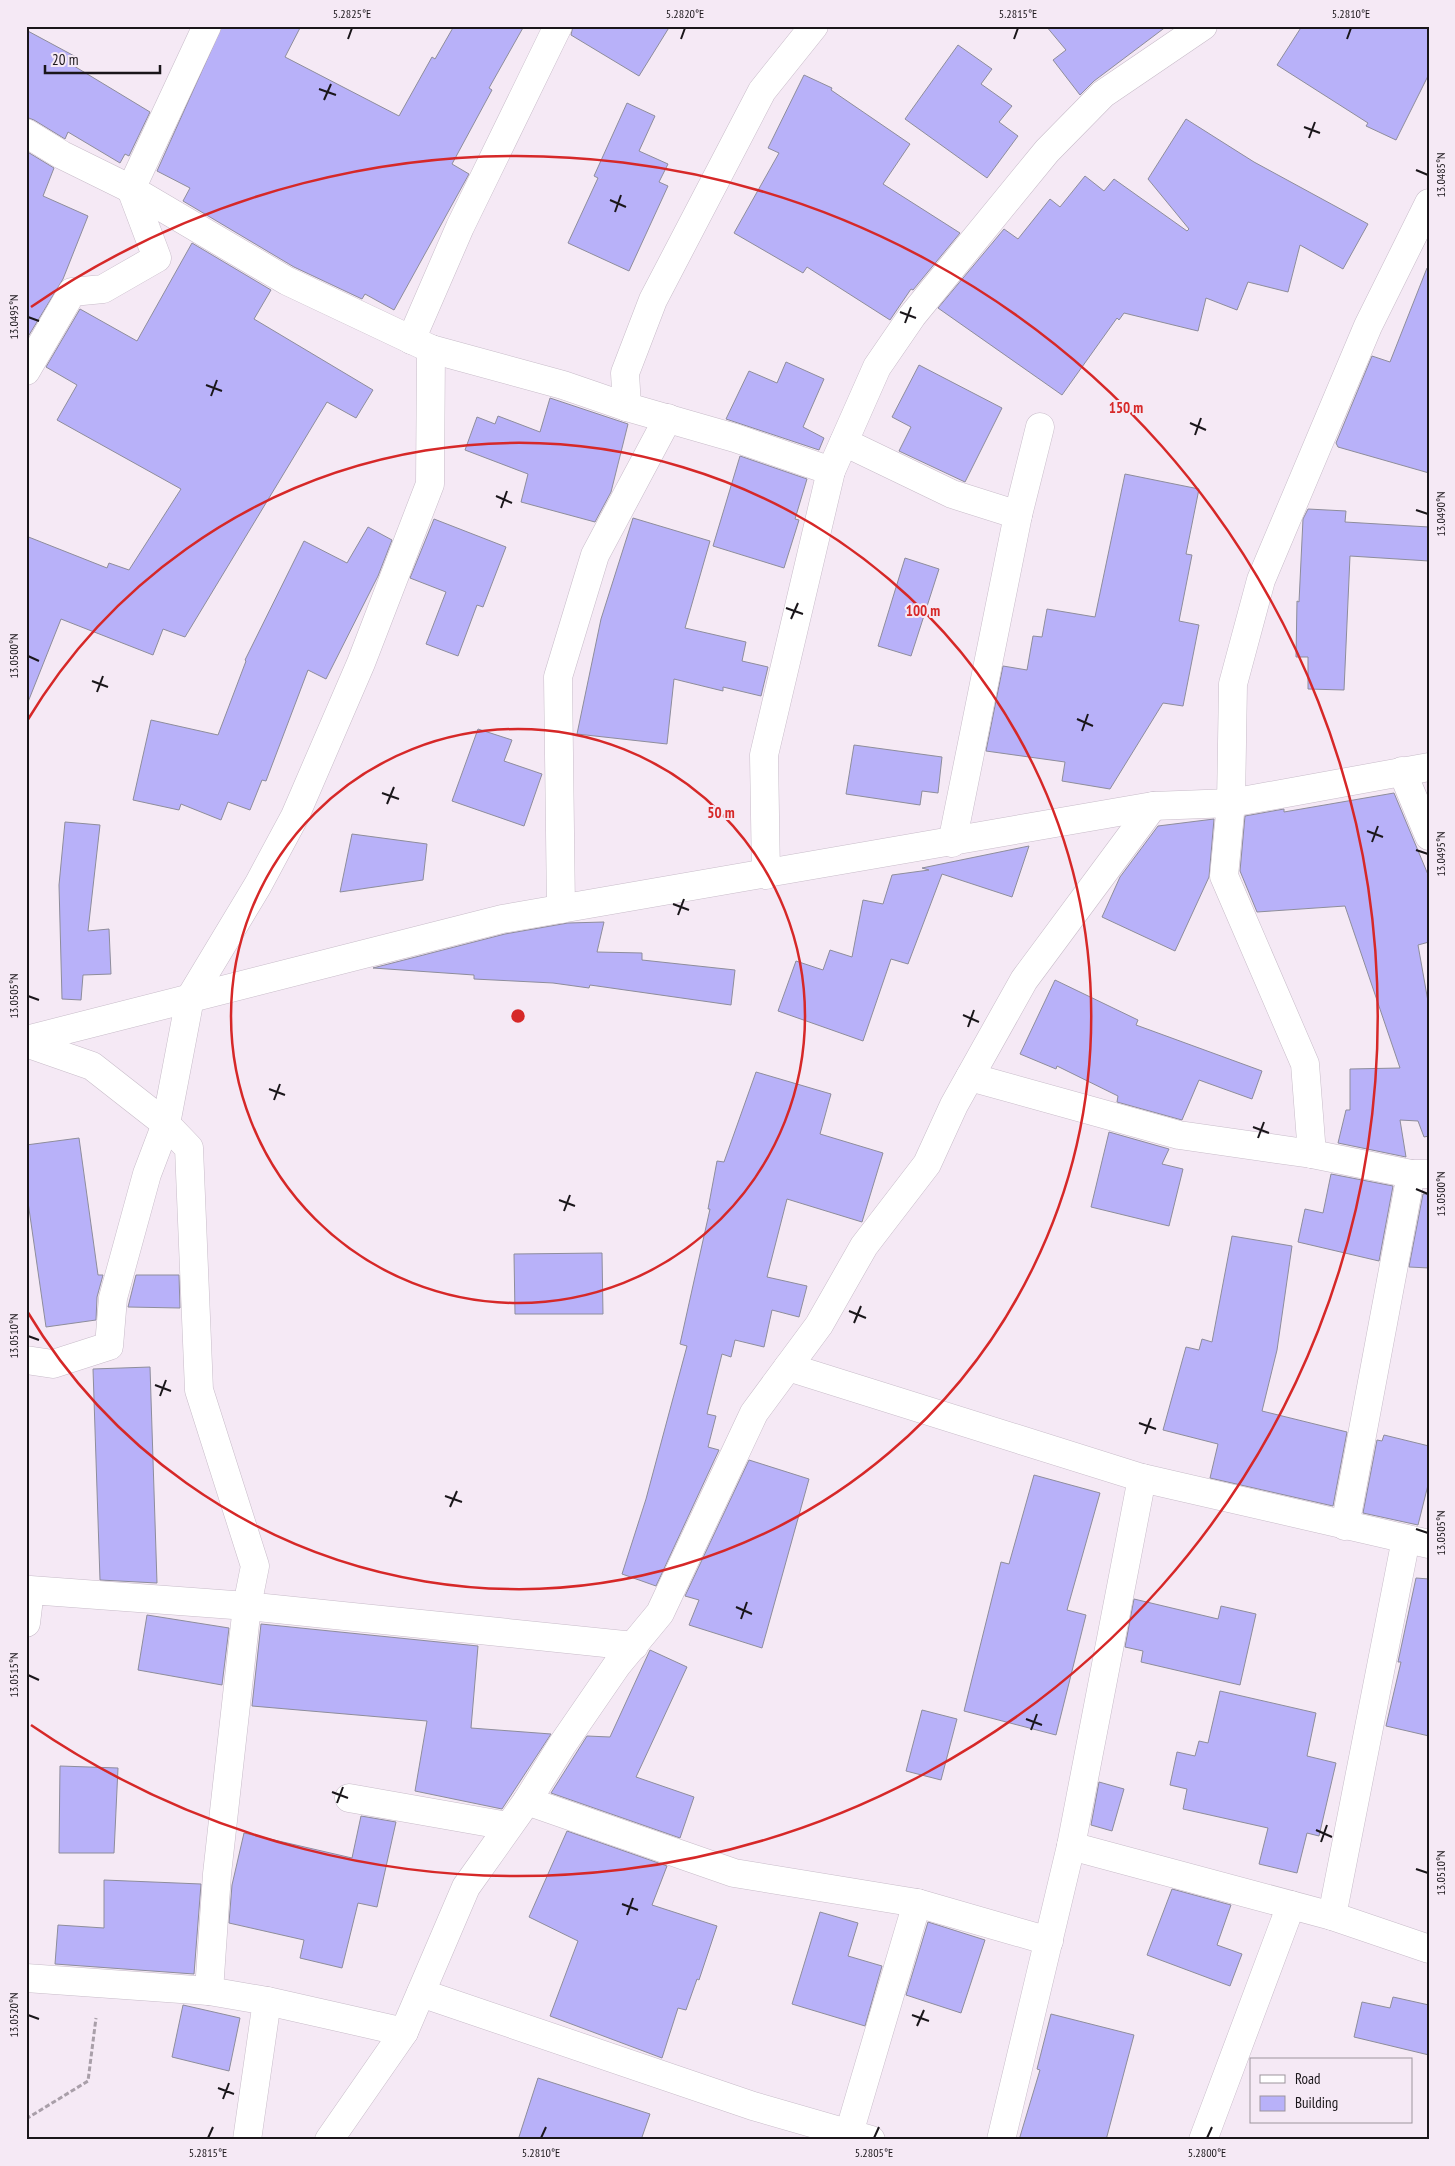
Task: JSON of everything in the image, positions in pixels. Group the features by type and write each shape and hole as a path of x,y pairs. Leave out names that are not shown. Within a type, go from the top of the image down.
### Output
{"street":[{"path":"26,371 72,292 103,289 157,258 130,189 207,26"},
{"path":"26,1360 53,1364 109,1346 113,1298 147,1174 166,1124 190,998 258,886 295,816 361,663 430,484 421,344 460,227 558,26"},
{"path":"627,407 625,373 653,300 762,91 814,26"},
{"path":"766,875 764,756 831,471 877,367 912,316 1047,151 1103,94 1203,26"},
{"path":"26,133 130,189 287,281 421,344 735,438 831,471"},
{"path":"1312,1154 1305,1064 1224,876 1231,803 1233,684 1261,580 1368,326 1429,203"},
{"path":"561,909 558,677 595,555 668,418"},
{"path":"952,843 1018,515 1040,427"},
{"path":"844,442 952,494 1018,515"},
{"path":"26,1040 502,919 952,843 1153,806 1231,803 1429,767"},
{"path":"1402,771 1429,836"},
{"path":"329,2140 404,2032 466,1887 527,1801 562,1744 660,1612 754,1413 819,1326 864,1246 927,1164 954,1105 1024,980 1153,806"},
{"path":"26,1044 92,1066 166,1124 189,1148 199,1390 255,1566 247,1606 216,1874 209,1991"},
{"path":"970,1076 1179,1135 1312,1154 1420,1174 1345,1526"},
{"path":"788,1367 1142,1478 1417,1542 1332,1916"},
{"path":"1001,2140 1071,1846 1142,1478"},
{"path":"26,1623 30,1590 247,1606 634,1646"},
{"path":"349,1798 508,1826"},
{"path":"527,1801 734,1873 917,1903 1049,1941"},
{"path":"1071,1846 1332,1916 1429,1949"},
{"path":"421,1993 753,2106 856,2138 917,1903"},
{"path":"1203,2140 1291,1905"},
{"path":"26,1978 209,1991 268,2001 404,2032"},
{"path":"247,2140 268,2001"}],"path":[{"path":"26,2119 88,2081 101,1984"}],"building":[{"path":"222,26 301,26 285,57 399,116 432,57 435,59 454,26 524,26 489,88 492,90 452,164 469,174 394,310 365,294 362,299 294,267 183,201 190,188 157,171"},
{"path":"573,26 670,26 639,76 571,35"},
{"path":"1046,26 1167,26 1094,81 1080,95 1053,60 1066,50"},
{"path":"1302,26 1429,26 1429,74 1396,140 1366,126 1368,123 1277,65"},
{"path":"26,30 78,58 74,66 150,112 129,156 125,154 120,163 68,132 65,139 26,117"},
{"path":"958,45 992,69 981,84 1012,106 999,122 1018,136 987,178 905,119"},
{"path":"804,75 832,88 831,90 910,144 883,184 960,233 913,290 911,289 890,320 807,267 803,273 734,233 779,153 768,148"},
{"path":"627,103 655,116 639,151 668,164 659,182 668,186 629,271 568,243 598,178 594,176"},
{"path":"1186,119 1254,162 1368,224 1343,269 1300,245 1288,292 1248,282 1237,310 1206,298 1198,331 1124,313 1119,320 1117,318 1062,395 938,308 1004,229 1018,239 1050,199 1060,207 1085,176 1104,191 1114,179 1187,231 1189,229 1148,179"},
{"path":"26,151 54,168 43,196 88,216 63,279 26,340"},
{"path":"192,243 271,290 254,319 373,390 356,418 327,402 185,637 163,629 153,655 61,619 28,702 26,701 26,536 107,568 109,563 129,570 181,489 57,420 77,385 46,367 80,309 137,341"},
{"path":"1427,268 1429,268 1429,473 1338,447 1336,443 1372,356 1390,362"},
{"path":"786,362 824,379 803,427 824,438 819,450 726,419 749,371 777,383"},
{"path":"919,365 1002,408 965,482 899,451 911,427 892,417"},
{"path":"550,398 628,424 611,492 595,522 521,502 528,474 465,450 477,417 495,424 498,416 540,432"},
{"path":"740,456 807,479 795,519 799,520 784,568 713,546"},
{"path":"1125,474 1199,489 1186,554 1192,555 1179,621 1199,625 1183,706 1163,703 1110,789 1062,781 1065,762 986,751 1003,666 1027,670 1033,636 1042,637 1047,609 1095,617"},
{"path":"1308,509 1346,511 1345,522 1429,527 1429,561 1350,556 1344,690 1308,689 1308,657 1296,657 1297,601 1299,602 1303,519"},
{"path":"633,518 710,541 685,628 746,642 742,661 768,667 761,696 723,687 723,691 674,679 667,744 577,734 601,619"},
{"path":"434,519 506,547 483,607 477,605 458,656 426,644 446,592 410,578"},
{"path":"368,527 392,540 378,576 326,679 308,670 266,781 262,780 250,810 228,802 221,820 181,804 179,810 133,800 151,720 218,735 245,660 304,541 347,563"},
{"path":"905,558 939,569 911,656 878,646"},
{"path":"478,729 512,740 504,761 542,774 524,826 452,801"},
{"path":"854,745 942,757 938,793 922,791 920,805 846,794"},
{"path":"1394,793 1429,877 1429,942 1418,945 1429,1007 1429,1136 1424,1137 1418,1121 1400,1120 1406,1157 1338,1143 1346,1110 1350,1110 1350,1069 1400,1068 1345,906 1257,912 1240,871 1245,816 1284,809 1284,812"},
{"path":"1214,819 1209,877 1175,951 1102,917 1120,877 1158,826"},
{"path":"65,822 100,825 88,931 109,929 111,974 83,975 81,1000 62,999 59,885"},
{"path":"352,834 427,844 423,880 340,892"},
{"path":"1029,846 1012,897 942,874 908,964 891,959 863,1041 778,1011 796,961 823,970 830,950 852,957 863,900 883,904 892,875 929,870 922,868"},
{"path":"604,922 597,952 642,953 642,960 735,970 731,1005 590,985 589,988 553,983 474,979 474,975 373,968 505,934 568,923"},
{"path":"1055,980 1138,1020 1136,1025 1262,1071 1252,1099 1199,1080 1182,1120 1117,1102 1118,1096 1057,1066 1056,1069 1020,1054"},
{"path":"756,1072 831,1094 820,1134 883,1153 862,1222 787,1199 767,1277 807,1286 799,1317 772,1310 764,1347 735,1340 731,1357 722,1354 707,1414 716,1416 708,1447 719,1450 656,1586 622,1574 646,1499 687,1346 680,1344 710,1209 708,1209 717,1161 724,1162"},
{"path":"1109,1132 1169,1149 1162,1164 1183,1169 1169,1226 1091,1207"},
{"path":"79,1138 98,1275 103,1275 97,1297 96,1320 46,1327 26,1188 26,1145"},
{"path":"1331,1174 1393,1186 1379,1261 1298,1242 1305,1209 1323,1213"},
{"path":"1423,1194 1429,1194 1429,1268 1409,1267"},
{"path":"1232,1236 1292,1246 1277,1350 1262,1411 1347,1432 1333,1506 1210,1478 1218,1444 1163,1430 1186,1347 1199,1350 1202,1339 1212,1342"},
{"path":"602,1253 603,1314 515,1314 514,1254"},
{"path":"136,1275 179,1275 180,1308 128,1307"},
{"path":"150,1367 157,1583 100,1580 93,1369"},
{"path":"1384,1435 1429,1446 1429,1481 1418,1525 1363,1513 1377,1440 1382,1441"},
{"path":"749,1460 809,1479 762,1648 689,1625 699,1600 685,1596"},
{"path":"1034,1475 1100,1493 1067,1610 1086,1615 1056,1735 964,1711 1001,1562 1009,1564"},
{"path":"1416,1578 1429,1579 1429,1736 1386,1726 1401,1662 1398,1662"},
{"path":"1134,1599 1218,1619 1221,1606 1256,1614 1240,1685 1141,1662 1143,1651 1125,1647"},
{"path":"147,1615 229,1628 222,1685 138,1670"},
{"path":"261,1624 478,1646 471,1728 551,1734 502,1809 415,1791 427,1721 252,1706"},
{"path":"650,1650 687,1667 636,1777 694,1797 680,1838 551,1793 587,1736 610,1737"},
{"path":"1220,1691 1316,1713 1307,1756 1336,1763 1319,1836 1307,1833 1297,1873 1259,1864 1268,1828 1183,1809 1187,1789 1170,1785 1177,1752 1195,1756 1199,1741 1208,1743"},
{"path":"922,1710 957,1719 941,1780 906,1771"},
{"path":"60,1766 118,1768 114,1853 59,1853"},
{"path":"1099,1782 1124,1789 1112,1831 1091,1825"},
{"path":"361,1816 396,1822 377,1907 358,1903 342,1968 300,1958 304,1940 229,1923 232,1885 244,1833 352,1858"},
{"path":"567,1831 667,1866 652,1905 717,1926 699,1980 697,1979 686,2010 678,2008 662,2058 550,2016 578,1941 529,1917"},
{"path":"104,1880 201,1884 194,1974 55,1964 58,1925 104,1928"},
{"path":"1172,1889 1231,1905 1217,1945 1242,1954 1230,1986 1147,1955"},
{"path":"820,1912 858,1923 848,1956 882,1966 865,2026 792,2004"},
{"path":"928,1922 985,1940 961,2013 906,1995"},
{"path":"1393,1997 1429,2005 1429,2055 1354,2037 1362,2002 1390,2008"},
{"path":"183,2005 240,2018 229,2071 172,2057"},
{"path":"1051,2014 1134,2035 1106,2140 1019,2140 1040,2070 1037,2069"},
{"path":"538,2078 650,2114 641,2140 518,2140"}]}
